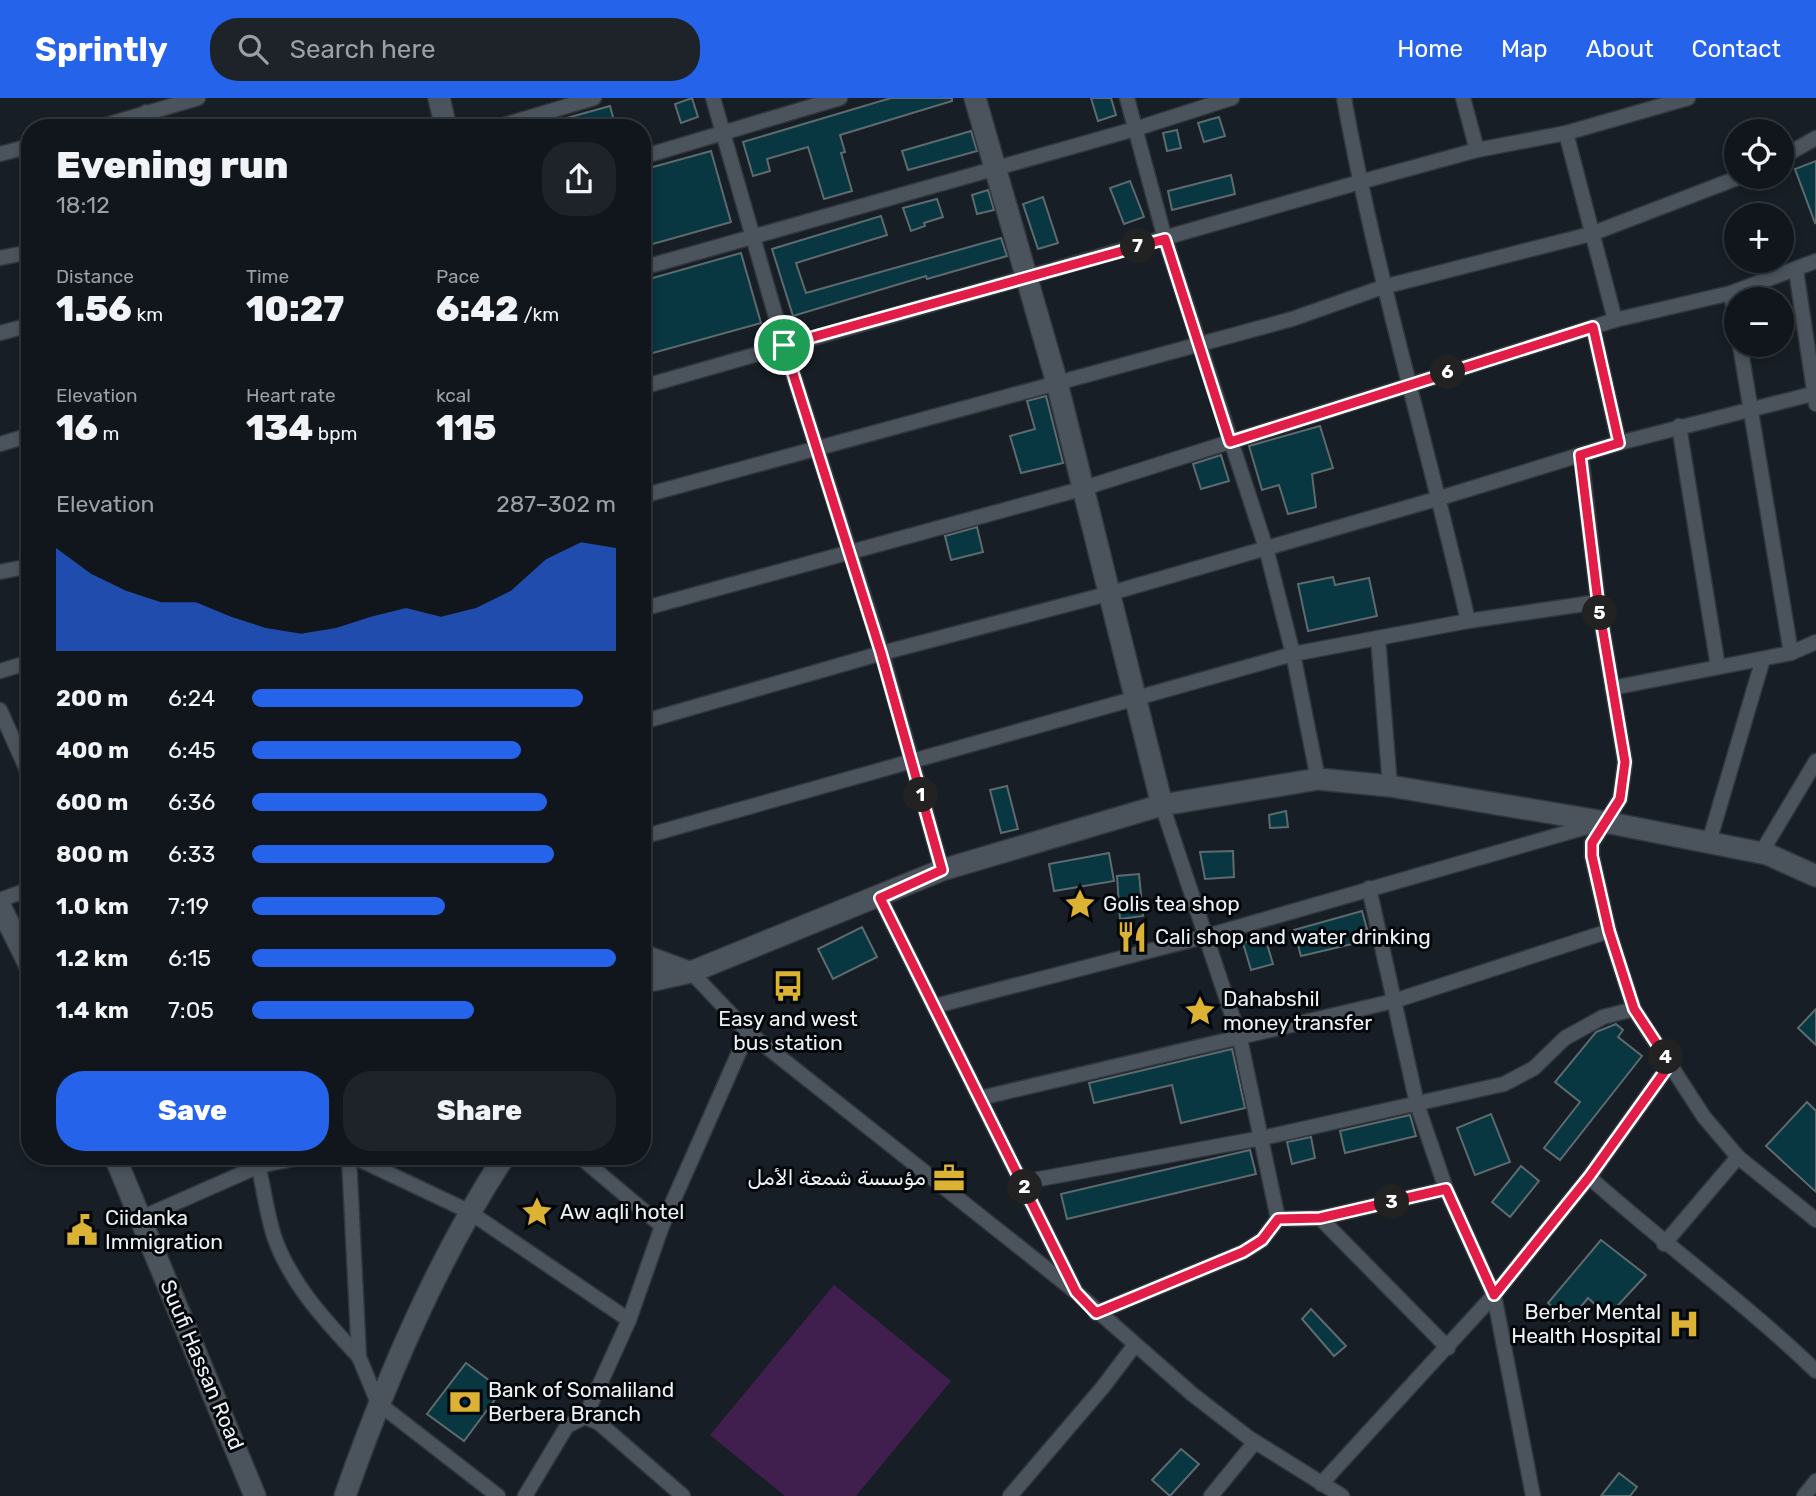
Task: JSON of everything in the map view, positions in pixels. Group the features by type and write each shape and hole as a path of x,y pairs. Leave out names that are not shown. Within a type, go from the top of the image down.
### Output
{"street":[{"path":"124,119 173,101 198,98"},
{"path":"439,98 444,119"},
{"path":"524,119 594,98"},
{"path":"713,98 784,345 881,653 942,870"},
{"path":"651,154 839,98"},
{"path":"975,98 1057,383 1081,489 1111,593 1162,805 1240,1038 1278,1219 1262,1240 1243,1252 1096,1313"},
{"path":"1127,98 1165,239 1197,343 1266,548 1293,654 1318,779"},
{"path":"651,265 997,169 1232,98"},
{"path":"1345,98 1383,287 1440,498 1468,621"},
{"path":"1464,98 1477,150"},
{"path":"651,384 1360,182 1477,150 1566,133 1688,98"},
{"path":"146,112 148,119"},
{"path":"1566,133 1615,320"},
{"path":"1794,150 1816,138"},
{"path":"0,154 21,148"},
{"path":"651,493 1292,319 1383,287 1591,234 1724,183"},
{"path":"0,258 21,254"},
{"path":"1748,287 1816,261"},
{"path":"651,719 881,653 1111,593 1679,426 1749,408 1815,396 1796,270"},
{"path":"651,608 1081,489 1615,320 1724,295"},
{"path":"0,332 21,327"},
{"path":"1593,327 1619,443"},
{"path":"1742,357 1791,653"},
{"path":"1679,426 1718,667"},
{"path":"0,444 21,438"},
{"path":"1580,455 1598,602 1625,762 1620,799 1592,843 1592,856 1609,931 1634,1009 1704,1117 1738,1157 1816,1220"},
{"path":"0,572 21,568"},
{"path":"651,834 912,760 1137,701 1293,654 1468,621 1598,602"},
{"path":"1378,638 1391,786"},
{"path":"1612,688 1791,653 1816,642"},
{"path":"1709,842 1763,659"},
{"path":"0,671 21,665"},
{"path":"0,710 21,757"},
{"path":"1761,853 1816,761"},
{"path":"651,981 691,972 880,898 942,870 1162,805 1318,779 1391,786 1605,821 1761,853 1816,876"},
{"path":"935,1006 1207,936 1605,821"},
{"path":"1369,888 1417,1104 1446,1189 1494,1295 1533,1496"},
{"path":"0,900 21,892"},
{"path":"880,898 1076,1292"},
{"path":"0,906 21,948"},
{"path":"980,1098 1394,1001 1609,931"},
{"path":"651,956 691,972 748,1031 1076,1292 1134,1346 1255,1442 1342,1496"},
{"path":"1023,1182 1262,1138 1504,1084 1534,1068 1565,1038 1603,1017 1634,1009"},
{"path":"525,1496 567,1426 585,1417 628,1320 662,1226 748,1031"},
{"path":"1321,1484 1494,1295 1589,1177 1670,1064"},
{"path":"1664,1244 1738,1157"},
{"name":"Suufi Hassan Road","path":"118,1165 255,1496"},
{"path":"141,1218 249,1165"},
{"path":"258,1165 276,1241 290,1271 317,1312 359,1357"},
{"path":"352,1165 359,1357 378,1403 498,1496"},
{"path":"369,1165 468,1211 628,1320"},
{"path":"345,1496 378,1403 468,1211 499,1165"},
{"path":"590,1165 662,1226"},
{"path":"1589,1177 1664,1244 1772,1329 1816,1371"},
{"path":"1278,1219 1320,1218 1446,1189"},
{"path":"1320,1218 1448,1348"},
{"path":"1010,1496 1104,1387 1134,1346"},
{"path":"585,1417 599,1423 683,1496"},
{"path":"1211,1496 1255,1442"},
{"path":"1804,1496 1816,1481"}],"shaded area":[{"path":"834,1285 951,1381 856,1496 785,1496 710,1435"}],"building":[{"path":"692,98 698,117 681,123 675,104"},
{"path":"891,98 952,98 952,101 840,135 845,152 841,153 852,191 824,199 808,147 767,159 770,171 753,176 743,142"},
{"path":"1091,98 1111,98 1116,115 1098,121"},
{"path":"610,106 614,119 563,119"},
{"path":"1219,117 1225,136 1204,142 1198,123"},
{"path":"1177,130 1181,148 1167,151 1163,133"},
{"path":"971,131 977,151 908,170 902,151"},
{"path":"711,151 731,222 651,244 651,168"},
{"path":"1816,161 1816,222 1815,223 1795,169"},
{"path":"1231,175 1235,194 1172,210 1168,191"},
{"path":"1130,181 1144,217 1124,224 1110,188"},
{"path":"988,190 994,210 977,214 972,195"},
{"path":"1043,197 1058,243 1038,249 1023,204"},
{"path":"937,199 943,217 924,223 925,226 911,231 903,208"},
{"path":"881,216 887,235 796,263 806,293 1001,238 1007,256 927,279 926,276 793,316 772,249"},
{"path":"741,253 761,323 651,354 651,278"},
{"path":"1046,396 1063,463 1021,473 1010,436 1035,429 1027,401"},
{"path":"1320,426 1333,468 1312,474 1316,507 1288,514 1279,485 1262,490 1249,446"},
{"path":"1221,455 1229,481 1201,489 1193,464"},
{"path":"977,527 983,552 951,560 945,536"},
{"path":"1333,577 1335,585 1369,578 1377,616 1308,631 1298,584"},
{"path":"1007,786 1018,829 1001,833 990,790"},
{"path":"1286,811 1288,827 1270,828 1269,815"},
{"path":"1233,851 1234,877 1205,879 1200,852"},
{"path":"1109,853 1114,881 1054,891 1049,864"},
{"path":"1139,874 1143,916 1120,919 1117,876"},
{"path":"1362,911 1367,929 1359,931 1361,942 1301,956 1294,930"},
{"path":"862,927 877,957 833,979 818,949"},
{"path":"1265,937 1273,964 1251,970 1243,943"},
{"path":"1816,1009 1816,1045 1798,1028"},
{"path":"1616,1024 1623,1030 1618,1037 1642,1056 1560,1160 1544,1148 1580,1102 1555,1082 1596,1032"},
{"path":"1232,1049 1245,1108 1181,1123 1172,1085 1094,1103 1089,1083"},
{"path":"1807,1102 1816,1111 1816,1192 1766,1146"},
{"path":"1491,1114 1510,1162 1475,1175 1457,1128"},
{"path":"1410,1115 1416,1136 1345,1153 1340,1131"},
{"path":"1311,1137 1315,1158 1292,1164 1287,1142"},
{"path":"1250,1150 1256,1174 1067,1219 1061,1194"},
{"path":"1521,1166 1539,1181 1510,1217 1492,1202"},
{"path":"1601,1240 1646,1275 1608,1316 1588,1298 1569,1321 1548,1303"},
{"path":"1311,1309 1346,1346 1334,1356 1302,1319"},
{"name":"Bank of Somaliland Berbera Branch","path":"466,1363 502,1390 464,1441 427,1414"},
{"path":"1181,1449 1199,1464 1170,1496 1152,1480"},
{"path":"1619,1473 1637,1487 1630,1496 1601,1496"}],"place":[{"name":"Golis tea shop","path":"1080,904"},
{"name":"Cali shop and water drinking","path":"1132,937"},
{"name":"Easy and west bus station","path":"788,986"},
{"name":"Dahabshil money transfer","path":"1200,1011"},
{"name":"مؤسسة شمعة الأمل","path":"949,1178"},
{"name":"Aw aqli hotel","path":"537,1212"},
{"name":"Ciidanka Immigration","path":"82,1230"},
{"name":"Berber Mental Health Hospital","path":"1684,1324"},
{"name":"Bank of Somaliland Berbera Branch","path":"465,1402"}],"route":[{"path":"1165,239 1230,442 1409,383 1593,327 1619,443 1580,455 1598,602 1625,762 1620,799 1592,843 1592,856 1609,931 1634,1009 1670,1064 1589,1177 1494,1295 1446,1189 1320,1218 1278,1219 1262,1240 1243,1252 1096,1313 1076,1292 880,898 942,870 851,553 784,345 1165,239"}]}
